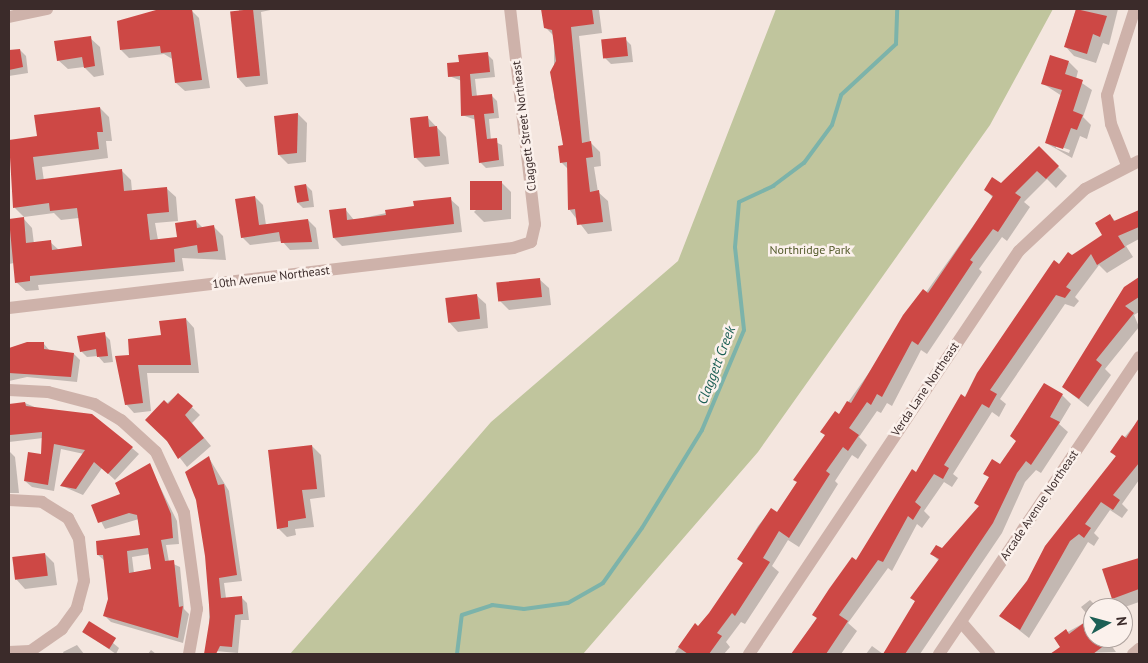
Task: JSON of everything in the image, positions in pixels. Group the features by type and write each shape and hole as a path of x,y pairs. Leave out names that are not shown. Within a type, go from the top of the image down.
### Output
{"street":[{"path":"9,17 47,9"},
{"name":"Claggett Street Northeast","path":"510,9 536,224 532,242"},
{"path":"1127,166 1111,124 1107,95 1135,9"},
{"name":"Verda Lane Northeast","path":"749,654 1019,251 1062,207 1127,166 1139,161"},
{"name":"10th Avenue Northeast","path":"9,308 514,248 532,242"},
{"name":"Arcade Avenue Northeast","path":"939,654 1139,357"},
{"path":"9,390 48,392 94,404 121,420 156,452 184,513 197,609 189,654"},
{"path":"9,500 42,502 68,518 79,539 84,581 77,608 56,634 30,651 9,652"},
{"path":"961,622 989,654"},
{"path":"1133,654 1139,649"}],"green space":[{"name":"Northridge Park","path":"776,9 1053,9 990,125 758,452 583,654 290,654 491,422 678,261"}],"building":[{"path":"192,9 202,80 175,83 171,52 161,53 160,46 120,50 117,21 156,10"},
{"path":"253,9 260,76 237,78 230,11"},
{"path":"541,9 592,9 594,24 571,27 582,143 591,141 593,157 586,158 590,192 599,190 603,222 577,225 575,209 568,210 567,162 560,163 558,146 563,145 550,72 556,61 552,30 544,28"},
{"path":"1076,9 1107,16 1100,37 1093,34 1087,54 1064,47"},
{"path":"91,36 95,66 84,68 82,57 57,61 54,41"},
{"path":"626,37 628,56 603,59 601,40"},
{"path":"20,49 23,67 9,70 9,50"},
{"path":"488,52 490,72 470,74 472,96 492,94 494,113 484,114 487,139 497,138 499,160 479,163 474,115 461,116 460,76 448,77 447,63 459,62 458,55"},
{"path":"1050,55 1069,61 1065,74 1083,80 1073,111 1083,115 1077,130 1071,128 1063,149 1045,143 1062,90 1041,84"},
{"path":"100,107 103,132 97,132 99,149 33,157 36,180 122,169 124,191 167,187 169,212 147,214 150,240 177,237 175,223 196,220 197,228 214,225 218,251 198,253 197,245 174,249 175,262 30,276 30,281 15,283 9,219 24,217 26,243 51,240 52,250 82,246 77,208 50,211 49,203 13,208 9,140 37,136 34,115"},
{"path":"298,113 297,153 278,155 274,116"},
{"path":"428,116 429,127 437,126 440,156 414,158 410,118"},
{"path":"1039,146 1059,166 1046,179 1037,171 1015,193 1021,197 998,232 993,229 970,260 973,262 918,345 912,341 882,397 877,394 871,405 867,402 849,428 859,435 848,451 843,447 826,471 830,474 789,538 779,531 763,558 770,562 735,616 732,613 717,633 722,636 709,654 688,654 678,647 695,623 698,626 709,613 743,563 737,559 771,508 777,512 797,482 793,480 825,435 820,432 835,411 839,414 847,401 851,403 903,315 923,289 928,293 972,228 993,196 984,190 992,177 1001,183"},
{"path":"470,181 502,181 502,210 470,210"},
{"path":"306,184 309,201 297,203 294,186"},
{"path":"255,196 259,225 308,219 312,242 281,243 279,232 241,238 235,199"},
{"path":"451,197 454,224 333,238 329,210 346,208 347,220 386,215 385,210 414,206 413,201"},
{"path":"1139,210 1139,227 1118,236 1125,247 1097,265 1091,254 1066,287 1071,290 1065,298 1056,295 990,390 997,394 989,408 982,404 944,465 949,468 943,479 934,474 915,502 921,507 913,520 908,516 883,562 878,560 839,615 848,621 826,654 791,654 817,618 812,615 829,589 852,557 856,560 912,469 916,472 961,394 965,397 977,373 1054,260 1059,264 1068,252 1072,255 1102,235 1095,223 1110,214 1114,221"},
{"path":"1139,277 1139,297 1125,306 1134,313 1096,360 1102,365 1079,399 1062,387 1124,287"},
{"path":"540,278 542,297 498,301 496,283"},
{"path":"477,294 480,319 448,323 445,298"},
{"path":"186,318 191,365 138,365 143,403 125,405 115,356 129,355 128,339 161,335 159,321"},
{"path":"105,332 108,356 97,357 96,349 80,352 77,336"},
{"path":"27,342 44,342 44,349 74,353 71,377 9,373 9,348"},
{"path":"1044,383 1063,394 1050,417 1060,422 1031,465 1026,461 1017,473 993,523 905,654 883,654 915,601 910,598 939,559 930,554 936,545 942,548 979,506 974,503 989,477 983,474 992,459 1000,464 1016,441 1010,436"},
{"path":"178,393 193,406 185,415 204,438 178,459 167,441 145,420 164,400 168,404"},
{"path":"25,402 26,406 92,414 133,447 108,474 94,462 76,489 60,486 85,450 54,444 48,485 24,481 28,452 41,454 42,432 10,435 9,404"},
{"path":"1139,418 1139,463 1113,495 1120,500 1113,510 1101,502 1085,524 1091,528 1084,538 1079,534 1070,541 1020,630 999,616 1027,581 1045,546 1116,456 1110,452 1122,435 1126,438"},
{"path":"312,445 317,489 302,490 306,518 288,521 288,527 277,529 268,450"},
{"path":"209,456 218,485 224,484 237,575 219,578 221,598 242,596 243,614 235,615 232,647 220,646 216,654 204,654 210,617 205,556 196,500 185,472"},
{"path":"150,463 171,514 173,538 161,540 165,561 174,560 179,607 183,606 178,638 103,616 108,599 103,555 97,555 96,541 140,535 137,515 129,513 98,523 91,505 120,494 115,483","holes":["148,548 151,569 129,573 127,551"]},
{"path":"45,553 48,576 15,580 12,557"},
{"path":"1139,558 1139,589 1112,598 1102,569"},
{"path":"89,621 116,638 109,649 82,632"},
{"path":"1083,624 1083,648 1101,648 1093,654 1050,654 1060,647 1054,638 1066,629 1069,634"}],"waterway":[{"name":"Claggett Creek","path":"457,654 462,615 492,605 524,609 568,603 603,583 642,528 702,430 744,330 735,247 739,202 773,186 804,163 832,125 841,95 896,44 897,9"}]}
